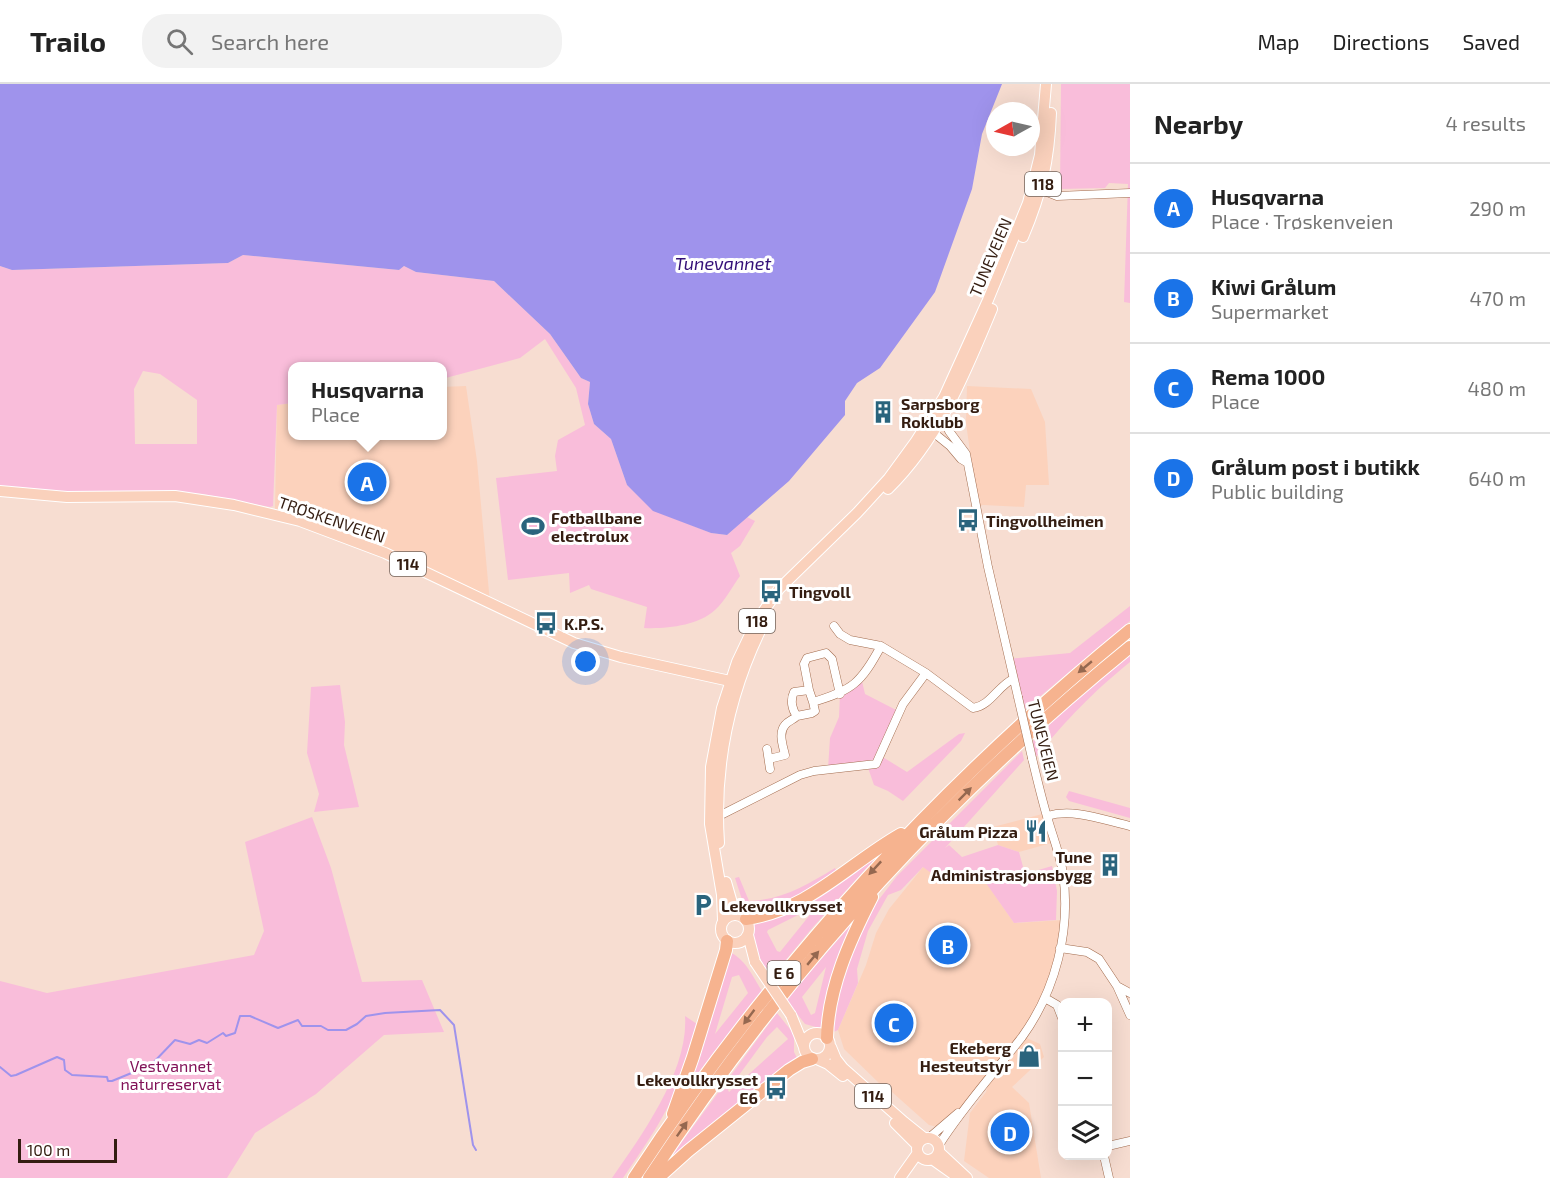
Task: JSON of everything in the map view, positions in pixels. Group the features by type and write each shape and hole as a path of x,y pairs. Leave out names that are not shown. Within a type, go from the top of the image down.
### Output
{"highway":[{"name":"E 6","path":"634,1178 729,1043 783,974 855,890 915,826 1027,718 1130,630"},
{"name":"E 6","path":"649,1178 711,1088 768,1013 882,880 1001,759 1130,647"},
{"name":"E 6","path":"742,916 772,914 804,900 915,826"},
{"name":"E 6","path":"829,1042 829,1016 847,948 882,880"},
{"name":"E 6","path":"666,1131 693,1057 726,950 732,942"},
{"path":"658,1178 789,1070 802,1062 815,1059"}],"main road":[{"name":"TUNEVEIEN","path":"932,418 975,330 1037,189 1047,84"},
{"name":"TUNEVEIEN","path":"934,433 966,373 1037,189 1050,145 1053,84"},
{"name":"118","path":"735,682 756,622 779,589 857,513 896,469 932,418"},
{"name":"118","path":"857,513 869,506 894,483 934,433"},
{"name":"TRØSKENVEIEN","path":"0,491 67,497 176,496 244,507 300,521 385,553 574,643 612,655 735,682"},
{"name":"114","path":"735,682 715,738 711,767 722,895 721,929 755,962 799,1024 815,1033 822,1034 843,1068 928,1149 967,1178"},
{"name":"114","path":"714,820 732,903 750,928 748,935 755,962"},
{"path":"723,920 730,915 742,916"},
{"path":"732,942 748,935"},
{"name":"114","path":"799,1024 806,1054 839,1072 960,1178"},
{"path":"804,1047 806,1040 815,1033"},
{"path":"815,1059 828,1054 829,1042"},
{"path":"900,1178 928,1149"},
{"path":"904,1178 928,1149"}],"street":[{"path":"1037,189 1057,196 1130,193"},
{"name":"TUNEVEIEN","path":"928,1149 962,1111 1022,1036 1045,998 1056,968 1064,906 1062,871 1013,679 966,454 946,424 945,415"},
{"path":"932,418 934,433 966,462"},
{"path":"834,626 840,634 850,640 881,646 926,673 973,708 983,705 995,692 1013,679"},
{"path":"813,702 849,689 861,677 881,646"},
{"path":"769,759 785,755 782,736 786,723 797,716 812,714 815,711 804,664 807,658 826,654 832,659 840,694"},
{"path":"714,820 800,775 814,771 876,764 903,704 926,673"},
{"path":"797,716 791,698 794,692 809,690"},
{"path":"767,749 770,769"},
{"path":"1047,816 1059,812 1070,812 1130,826"},
{"path":"1060,948 1088,952 1099,959 1118,986 1130,1015"},
{"path":"1118,986 1130,993"},
{"path":"1045,998 1058,1008"},
{"path":"1112,1145 1130,1141"},
{"path":"1105,1160 1109,1178"}],"shaded area":[{"path":"466,386 477,461 490,603 353,533 275,510 277,405 288,404 288,440 447,440 447,387"},
{"path":"967,386 1031,389 1045,422 1049,485 1026,485 1024,507 983,505 977,507 969,471 971,459 966,423"},
{"path":"1046,813 1055,842 1019,852 998,845 993,827"},
{"path":"923,867 955,874 981,875 1014,923 1063,920 1060,948 1045,998 1022,1036 1040,1044 1044,1057 1012,1087 1029,1103 1041,1178 989,1178 964,1161 970,1113 986,1092 991,1076 962,1111 958,1108 938,1127 929,1125 892,1092 890,1087 880,1084 844,1049 838,1030 866,965 876,933 889,909"}],"green space":[{"path":"1061,84 1130,84 1130,303 1124,302 1128,184 1109,183 1105,188 1060,189"},
{"path":"243,255 399,270 404,266 416,272 494,281 550,334 581,378 590,382 588,404 594,424 611,439 627,485 653,510 711,533 727,535 747,517 755,521 740,546 731,553 740,576 715,610 700,620 671,627 652,628 644,628 647,607 591,589 589,585 570,593 569,573 508,580 496,478 557,471 555,456 558,440 585,425 576,388 545,339 520,358 447,378 447,362 288,362 288,404 277,405 273,506 270,507 203,494 178,492 175,496 0,491 0,266 12,270 228,263","holes":["143,371 160,374 197,400 197,444 135,444 134,389"]},
{"path":"1130,606 1130,621 1025,709 1018,697 1008,659 1070,653"},
{"path":"1130,654 1130,662 1080,707 1036,757 1032,742 1057,716"},
{"path":"861,677 865,694 900,712 881,756 907,772 959,734 965,733 961,741 903,801 874,785 867,765 828,769 830,738 839,717 840,694"},
{"path":"340,685 345,722 344,745 359,807 314,812 319,794 307,753 311,687"},
{"path":"1022,751 1024,760 945,848 949,845 962,857 998,845 1019,852 1025,874 1052,866 1057,891 1056,920 1014,923 981,876 955,874 942,881 923,867 901,890 888,895 868,931 857,969 858,983 838,1030 831,1033 841,981 867,915 897,876"},
{"path":"1069,791 1130,808 1130,818 1069,801 1066,797"},
{"name":"Vestvannet naturreservat","path":"312,817 331,868 362,982 422,980 444,1032 384,1035 316,1094 255,1133 227,1178 0,1178 0,981 47,993 254,955 264,931 245,842"},
{"path":"881,852 813,927 771,978 756,952 752,938 752,922","holes":["818,905 819,909 813,911 780,952 777,951 768,930"]},
{"path":"835,868 837,873 783,904 746,912 735,878 739,877 749,901 761,900 783,895"},
{"path":"861,913 823,1029 805,1024 786,1000","holes":["826,967 815,1013 811,1015 802,997"]},
{"path":"729,952 744,963 762,991 695,1077 691,1074","holes":["739,975 748,993 715,1034 732,977"]},
{"path":"777,1013 794,1034 794,1052 798,1060 676,1157 673,1154","holes":["777,1027 788,1039 729,1092 728,1090 767,1037"]},
{"path":"685,1016 697,1024 680,1080 666,1110 623,1178 612,1178 637,1142 672,1080 680,1058"}],"water":[{"name":"Tunevannet","path":"0,84 1002,84 995,102 986,102 986,124 982,134 972,189 935,292 880,368 857,383 845,401 845,415 789,481 727,535 711,533 653,511 627,485 611,439 594,424 588,404 590,382 581,378 550,334 494,281 416,272 404,266 399,270 243,255 228,263 12,270 0,266"}],"waterway":[{"path":"0,1067 11,1076 57,1057 64,1060 65,1070 72,1075 107,1077 108,1081 112,1081 151,1065 175,1040 190,1044 199,1040 207,1043 223,1033 226,1036 235,1033 240,1016 250,1016 278,1028 298,1020 302,1026 346,1030 366,1016 440,1010 454,1025 473,1145 476,1150"}],"place":[{"name":"Sarpsborg Roklubb","path":"883,412"},
{"name":"Husqvarna","path":"367,482"},
{"name":"Tingvollheimen","path":"968,520"},
{"name":"Fotballbane electrolux","path":"533,526"},
{"name":"Tingvoll","path":"771,591"},
{"name":"K.P.S.","path":"546,623"},
{"name":"Grålum Pizza","path":"1036,831"},
{"name":"Tune Administrasjonsbygg","path":"1110,865"},
{"name":"Lekevollkrysset","path":"703,905"},
{"name":"Kiwi Grålum","path":"948,945"},
{"name":"Rema 1000","path":"894,1023"},
{"name":"Ekeberg Hesteutstyr","path":"1029,1056"},
{"name":"Lekevollkrysset E6","path":"776,1088"},
{"name":"Grålum post i butikk","path":"1010,1132"}]}
